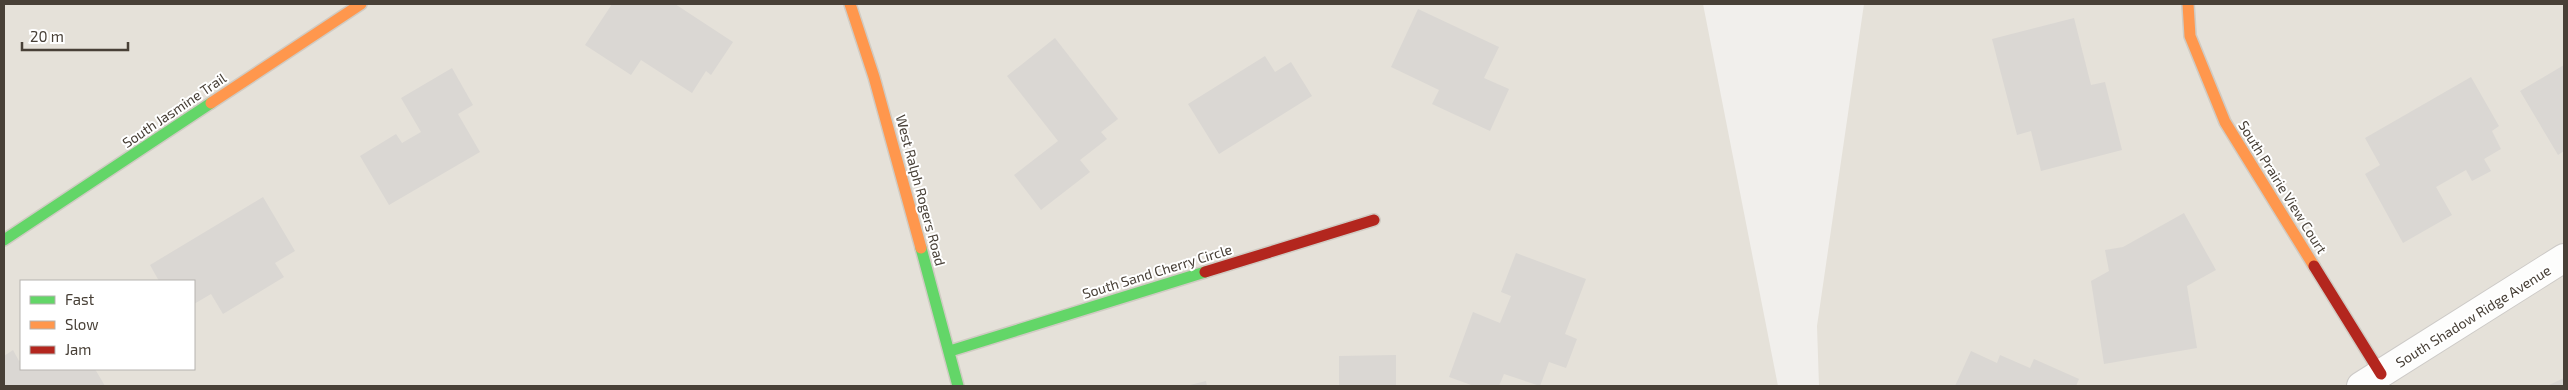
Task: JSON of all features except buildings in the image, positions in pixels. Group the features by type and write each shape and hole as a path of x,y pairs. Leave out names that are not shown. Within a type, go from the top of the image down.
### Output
{"street":[{"name":"South Jasmine Trail","path":"4,240 361,4"},
{"name":"West Ralph Rogers Road","path":"850,4 874,77 958,386"},
{"name":"South Prairie View Court","path":"2188,4 2190,36 2225,122 2371,380"},
{"name":"South Sand Cherry Circle","path":"950,351 1374,220"},
{"name":"South Shadow Ridge Avenue","path":"2371,380 2564,258"}],"shaded area":[{"path":"4,4 1703,4 1778,386 4,386"},
{"path":"1864,4 2564,4 2564,386 1819,386 1817,326"}],"traffic: fast":[{"path":"4,240 211,103"},
{"path":"921,248 958,386"},
{"path":"950,351 1205,272"}],"traffic: slow":[{"path":"211,103 361,4"},
{"path":"850,4 874,77 921,248"},
{"path":"2188,4 2190,36 2225,122 2314,266"}],"traffic: jam":[{"path":"1205,272 1374,220"},
{"path":"2314,266 2381,374"}]}
